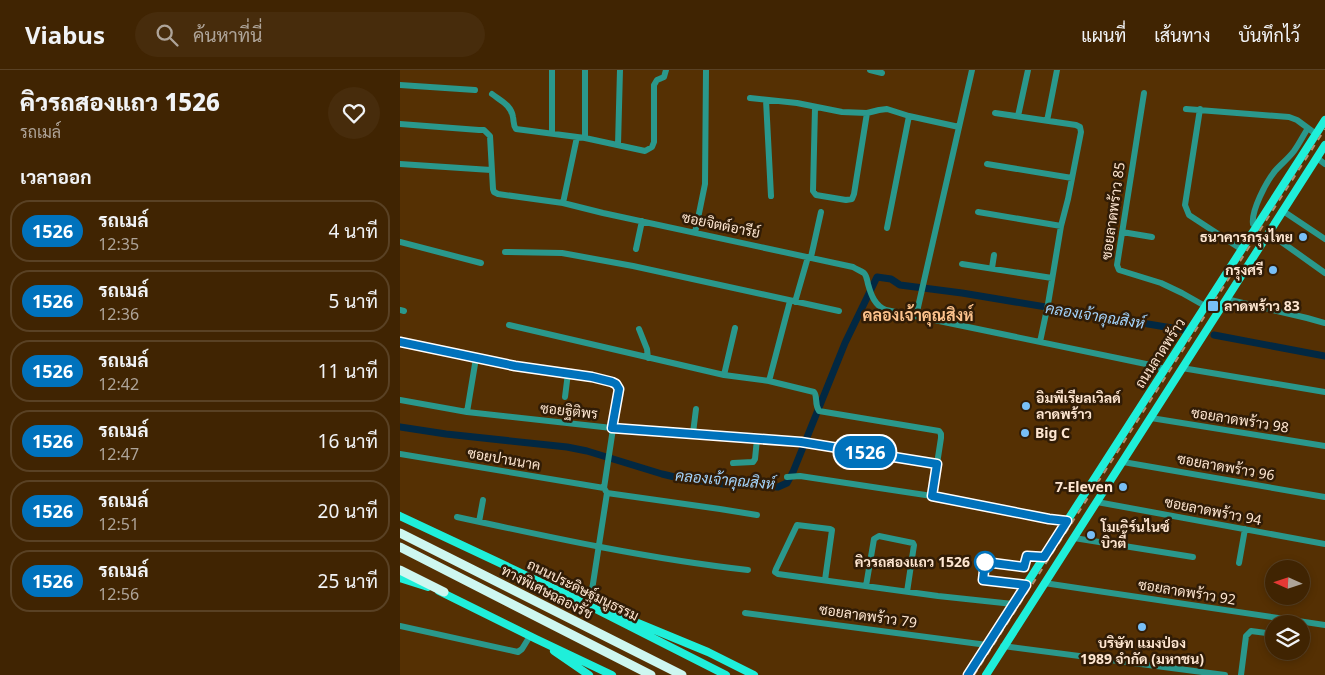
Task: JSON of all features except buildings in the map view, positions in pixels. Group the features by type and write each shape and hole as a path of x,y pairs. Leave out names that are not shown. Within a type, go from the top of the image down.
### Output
{"highway":[{"name":"ทางพิเศษฉลองรัช","path":"400,532 682,675"},
{"name":"ทางพิเศษฉลองรัช","path":"400,547 651,675"},
{"path":"400,570 444,592"}],"main road":[{"name":"ถนนลาดพร้าว","path":"968,675 1325,120"},
{"name":"ถนนลาดพร้าว","path":"986,675 1325,146"},
{"name":"ถนนประดิษฐ์มนูธรรม","path":"400,516 570,596 726,675"},
{"path":"400,578 444,592 533,638 612,675"},
{"path":"570,596 708,652 754,675"},
{"path":"533,638 585,674"}],"street":[{"path":"552,70 552,133"},
{"path":"585,70 585,138"},
{"path":"618,145 620,70"},
{"path":"492,94 508,105 516,129 585,138 645,151 652,147 654,142 654,85 657,80 664,76 666,70"},
{"path":"695,233 705,184 706,70"},
{"path":"870,70 882,73"},
{"path":"916,316 972,70"},
{"path":"1018,116 1028,70"},
{"path":"1047,121 1057,70"},
{"path":"400,86 475,90"},
{"name":"ซอยลาดพร้าว 85","path":"1144,93 1117,265 1119,270 1161,283 1204,306"},
{"path":"750,98 797,103 842,112 867,113 887,109 959,127"},
{"path":"766,100 771,196"},
{"path":"815,108 812,191 816,195 846,200 852,199 854,194 867,113"},
{"path":"1186,109 1289,117 1297,120 1316,134"},
{"path":"1200,109 1185,205 1186,210 1189,215 1242,250"},
{"path":"996,114 1076,125 1080,127 1081,132 1061,226 1040,342"},
{"path":"887,228 909,116"},
{"path":"400,124 484,130 490,136 491,170 400,164"},
{"path":"1256,227 1253,224 1253,215 1267,183 1273,173 1294,151 1308,128"},
{"path":"563,203 577,137"},
{"path":"1317,158 1325,164"},
{"path":"987,164 1072,178"},
{"name":"ซอยจิตต์อารีย์","path":"491,170 493,189 498,194 563,203 853,267 864,273 876,303 886,310 1164,369"},
{"path":"1283,211 1325,240"},
{"path":"770,380 792,302 809,257 821,212"},
{"path":"978,212 1061,226"},
{"path":"636,249 642,221"},
{"path":"1122,232 1152,237"},
{"path":"1269,233 1325,273"},
{"path":"400,242 481,263"},
{"path":"505,252 567,254 633,266 839,311"},
{"path":"992,268 994,254"},
{"path":"962,264 1052,278"},
{"path":"1226,300 1325,323"},
{"path":"509,325 724,375 770,380 814,392 818,408 939,431 941,438 932,496"},
{"path":"639,328 647,349 648,358"},
{"path":"724,375 735,328"},
{"path":"400,342 515,366 592,377 612,382 618,386 590,603"},
{"path":"400,400 466,412 476,358"},
{"path":"1182,368 1325,392"},
{"path":"565,397 568,373"},
{"path":"693,433 696,409"},
{"name":"ซอยฐิติพร","path":"466,412 612,428 804,442 937,464"},
{"name":"ซอยลาดพร้าว 98","path":"1151,418 1325,446"},
{"path":"732,463 753,462 757,439"},
{"name":"ซอยปานนาค","path":"400,454 757,515"},
{"name":"ซอยลาดพร้าว 96","path":"1123,462 1325,497"},
{"path":"791,477 800,476 932,496 1067,521"},
{"path":"479,522 483,500"},
{"name":"ซอยลาดพร้าว 94","path":"1097,502 1325,544"},
{"path":"457,517 598,546 748,570"},
{"path":"825,580 832,530 800,525 795,526 776,569 775,572 778,574 907,592 1013,604"},
{"path":"1239,563 1245,529"},
{"path":"866,586 874,539 879,536 913,543 914,545 907,592"},
{"path":"1074,538 1194,557"},
{"name":"ซอยลาดพร้าว 92","path":"1044,583 1325,625"},
{"name":"ซอยลาดพร้าว 79","path":"745,613 987,645"},
{"path":"400,626 518,652 533,638"},
{"path":"1241,675 1246,636 1251,631 1265,633"},
{"path":"1004,646 1225,675"}],"waterway":[{"name":"คลองเจ้าคุณสิงห์","path":"400,427 567,447 679,478 723,484 778,487 787,483 793,472 845,343 877,277 891,279 900,285 962,293 1184,330"},
{"name":"คลองเจ้าคุณสิงห์","path":"1214,335 1325,356"}],"railway":[{"path":"974,675 1325,129"}],"bus line":[{"name":"1526","path":"400,342 515,366 592,377 612,382 619,389 612,428 801,442 937,464 932,496 1067,521 1044,557 1027,556 1024,567 985,562 983,580 1026,585 968,675"}],"place":[{"name":"ธนาคารกรุงไทย","path":"1303,237"},
{"name":"กรุงศรี","path":"1273,270"},
{"name":"ลาดพร้าว 83","path":"1213,306"},
{"name":"อิมพีเรียลเวิลด์ ลาดพร้าว","path":"1026,406"},
{"name":"Big C","path":"1025,433"},
{"name":"7-Eleven","path":"1123,487"},
{"name":"โมเดิร์นไนซ์ บิวตี้","path":"1091,535"},
{"name":"คิวรถสองแถว 1526","path":"985,562"},
{"name":"บริษัท แมงป่อง 1989 จำกัด (มหาชน)","path":"1142,627"}],"district":[{"name":"คลองเจ้าคุณสิงห์","path":"918,315"}]}
